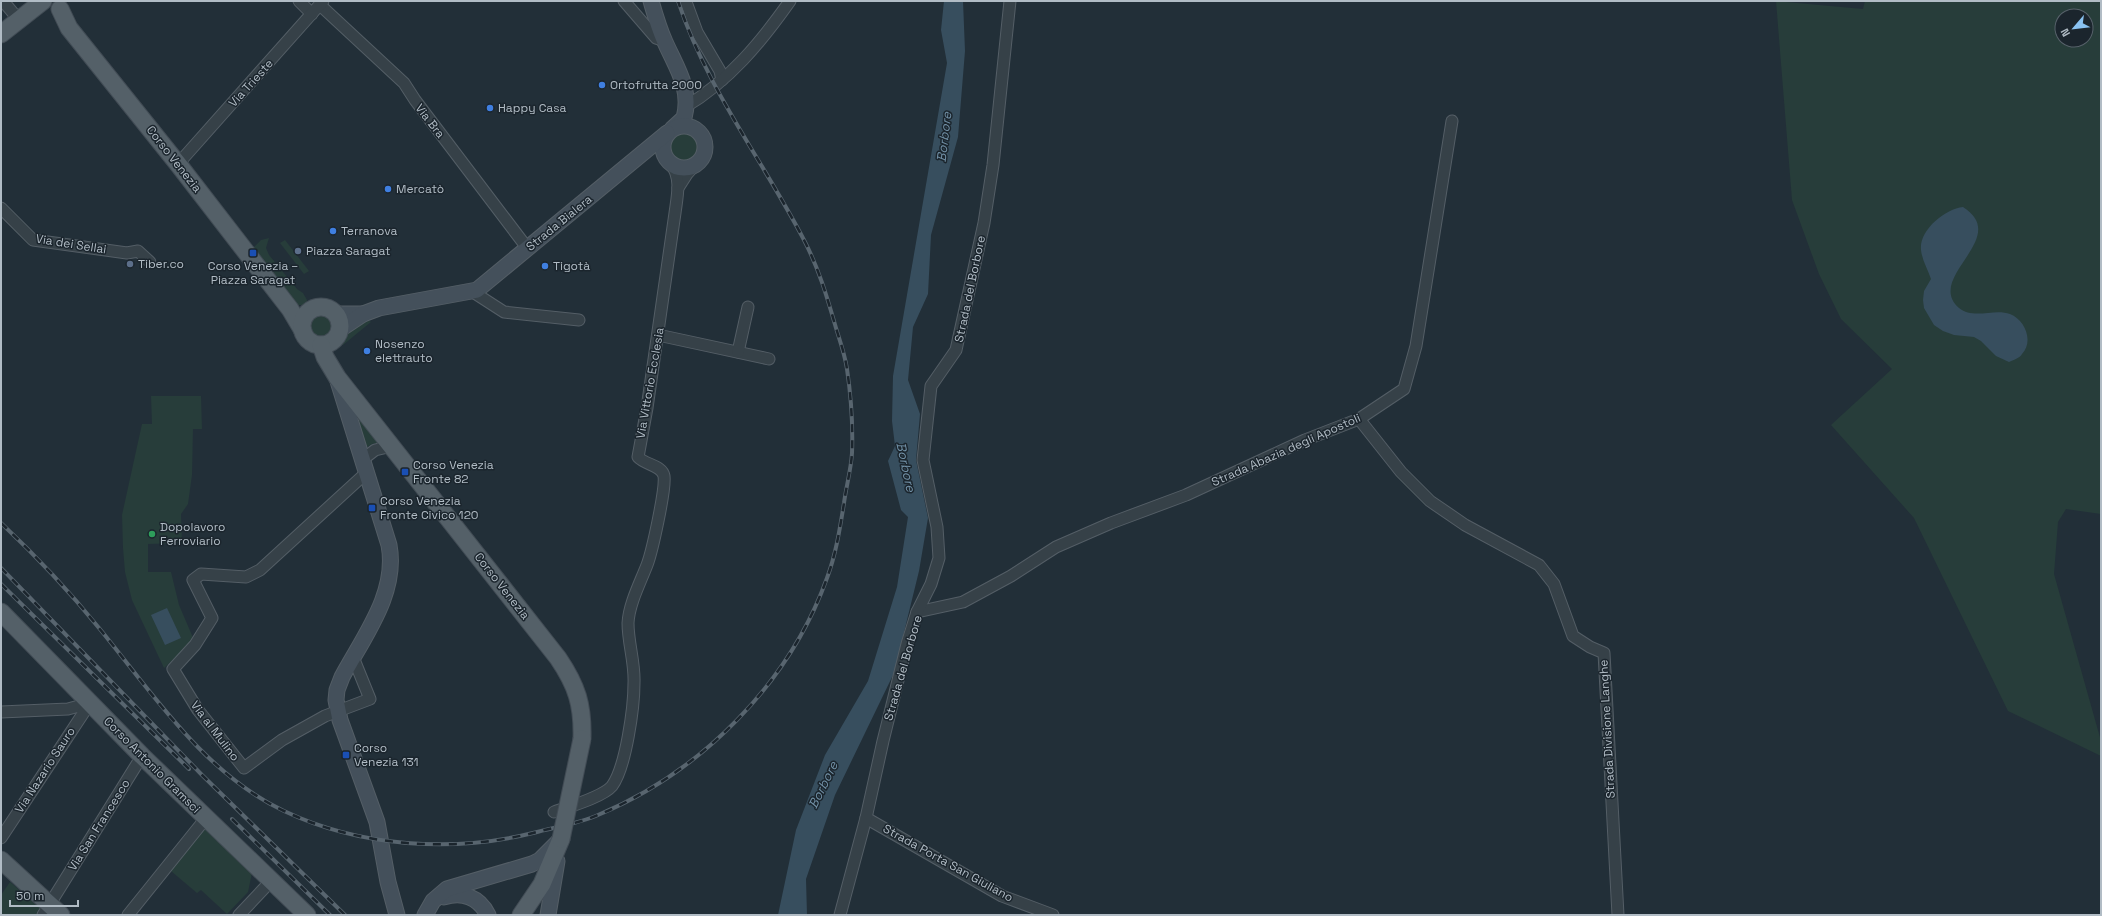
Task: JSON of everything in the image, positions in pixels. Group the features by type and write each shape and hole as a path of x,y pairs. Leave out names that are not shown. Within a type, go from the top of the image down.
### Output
{"main road":[{"path":"1,34 43,1 50,8 64,5"},
{"name":"Corso Venezia","path":"64,5 69,28 178,164 274,292 290,309 303,331"},
{"path":"320,308 326,308 337,322 333,340 321,345 310,341 303,331 302,324 307,314 320,308"},
{"path":"290,309 307,314"},
{"name":"Corso Venezia","path":"321,345 325,357 337,377 558,658 571,677 580,699 583,717 582,739 561,839 542,884 521,915"},
{"name":"Corso Antonio Gramsci","path":"1,612 142,756 307,915"},
{"path":"1,860 51,911"}],"street":[{"path":"3,1 18,20"},
{"path":"299,1 312,14"},
{"path":"624,1 656,38 664,41"},
{"path":"644,154 655,154 680,168 695,165 704,156 705,150 703,138 700,132 690,122 685,108 684,82 664,41 651,1"},
{"path":"685,108 702,97 722,80 766,35 790,1"},
{"name":"Strada del Borbore","path":"840,915 866,818 907,644 917,612 931,584 938,558 937,527 923,460 931,386 956,350 984,223 993,165 1010,1"},
{"path":"686,2 697,32 720,70 722,80"},
{"name":"Via Trieste","path":"178,164 321,3"},
{"name":"Via Bra","path":"321,3 404,83 414,100 528,248"},
{"name":"Strada Bialera","path":"337,322 390,305 473,292 644,154 682,121 685,108"},
{"name":"Strada Abazia degli Apostoli","path":"917,612 963,602 1011,576 1056,547 1111,523 1186,495 1306,440 1359,419 1404,389 1416,346 1452,121"},
{"path":"668,161 663,149 670,131 680,126 689,126 700,132"},
{"name":"Via Vittorio Ecclesia","path":"554,812 588,800 611,787 621,767 631,717 634,683 628,622 648,563 664,476 661,470 642,462 638,457 658,335 678,188 677,175 668,161"},
{"name":"Via Vittorio Ecclesia","path":"678,188 695,165"},
{"name":"Via dei Sellai","path":"1,208 33,240 127,253 138,251 150,262"},
{"path":"473,292 504,312 579,320"},
{"path":"738,352 748,307"},
{"path":"658,335 769,359"},
{"name":"Corso Venezia","path":"337,377 389,545 391,572 385,598 337,690 338,711 377,822 388,882 398,915"},
{"name":"Strada Divisione Langhe","path":"1359,419 1401,472 1430,501 1465,526 1539,565 1554,584 1573,636 1590,647 1604,653 1618,915"},
{"path":"364,466 375,450 392,446"},
{"name":"Via al Mulino","path":"353,657 370,699 325,716 282,740 244,768 203,717 173,669 195,645 212,618 193,580 201,574 246,577 260,570 364,466"},
{"path":"1,713 68,709 90,703"},
{"name":"Via Nazario Sauro","path":"1,838 90,703"},
{"name":"Via San Francesco","path":"51,911 142,756"},
{"path":"128,915 206,818"},
{"name":"Strada Porta San Giuliano","path":"866,818 1002,896 1053,915"},
{"path":"425,915 433,901 447,889 540,860 561,839"},
{"path":"548,915 561,839"},
{"path":"239,915 271,881"},
{"path":"433,901 457,894 468,896 477,900 485,908 488,915"}],"green space":[{"path":"1776,1 1863,9 1865,1 2101,1 2101,514 2066,509 2058,522 2054,574 2101,741 2101,756 2008,711 1914,518 1831,425 1892,369 1841,319 1819,274 1792,200"},
{"path":"684,132 690,133 698,141 698,153 690,161 684,162 678,161 670,153 669,147 670,141 678,133"},
{"path":"269,238 266,248 269,255 297,289 303,293 307,300 306,305 298,305 252,249 261,240"},
{"path":"285,240 309,271 304,274 280,243"},
{"path":"321,315 329,318 332,326 329,334 321,337 313,334 310,326 313,318"},
{"path":"368,320 371,322 343,345 341,343 348,331"},
{"name":"Dopolavoro Ferroviario","path":"151,396 201,396 202,429 193,429 192,475 188,504 181,514 182,543 148,544 148,572 171,572 179,605 194,640 164,668 132,600 125,572 123,548 122,515 142,424 152,424"},
{"path":"355,413 381,442 372,444 364,449"},
{"path":"205,828 252,873 248,892 227,914 201,890 197,893 171,871"},
{"path":"10,882 40,908 36,915 1,915 1,895"}],"water":[{"name":"Borbore","path":"944,1 963,1 965,51 958,137 931,235 928,294 913,327 908,380 920,414 916,460 928,518 919,571 894,673 835,795 806,879 807,915 778,915 796,830 825,755 868,681 897,587 908,517 901,510 888,461 895,446 892,421 893,376 947,63 941,30"},
{"path":"1963,207 1975,219 1978,232 1974,244 1952,284 1951,296 1959,308 1965,311 1978,314 1997,312 2010,314 2020,321 2026,331 2026,349 2018,358 2009,362 1996,356 1981,341 1974,337 1954,335 1943,331 1934,325 1924,308 1924,291 1931,279 1922,254 1921,242 1929,228 1941,216"},
{"path":"167,608 181,638 165,645 151,615"}],"railway":[{"path":"1,523 64,587 182,730 205,754 229,776 255,795 284,811 313,823 375,839 407,843 471,843 502,839 574,823 598,815 636,797 672,775 706,749 737,720 765,688 790,654 810,617 833,560 851,459 852,422 850,390 845,359 826,294 814,262 788,211 719,94 690,33 678,1"},
{"path":"1,568 202,775 345,915"},
{"path":"1,584 189,769"},
{"path":"232,819 330,915"}],"place":[{"name":"Ortofrutta 2000","path":"602,85"},
{"name":"Happy Casa","path":"490,108"},
{"name":"Mercatò","path":"388,189"},
{"name":"Terranova","path":"333,231"},
{"name":"Piazza Saragat","path":"298,251"},
{"name":"Corso Venezia – Piazza Saragat","path":"253,253"},
{"name":"Tiber.co","path":"130,264"},
{"name":"Tigotà","path":"545,266"},
{"name":"Nosenzo elettrauto","path":"367,351"},
{"name":"Corso Venezia Fronte 82","path":"405,472"},
{"name":"Corso Venezia Fronte Civico 120","path":"372,508"},
{"name":"Dopolavoro Ferroviario","path":"152,534"},
{"name":"Corso Venezia 131","path":"346,755"}]}
